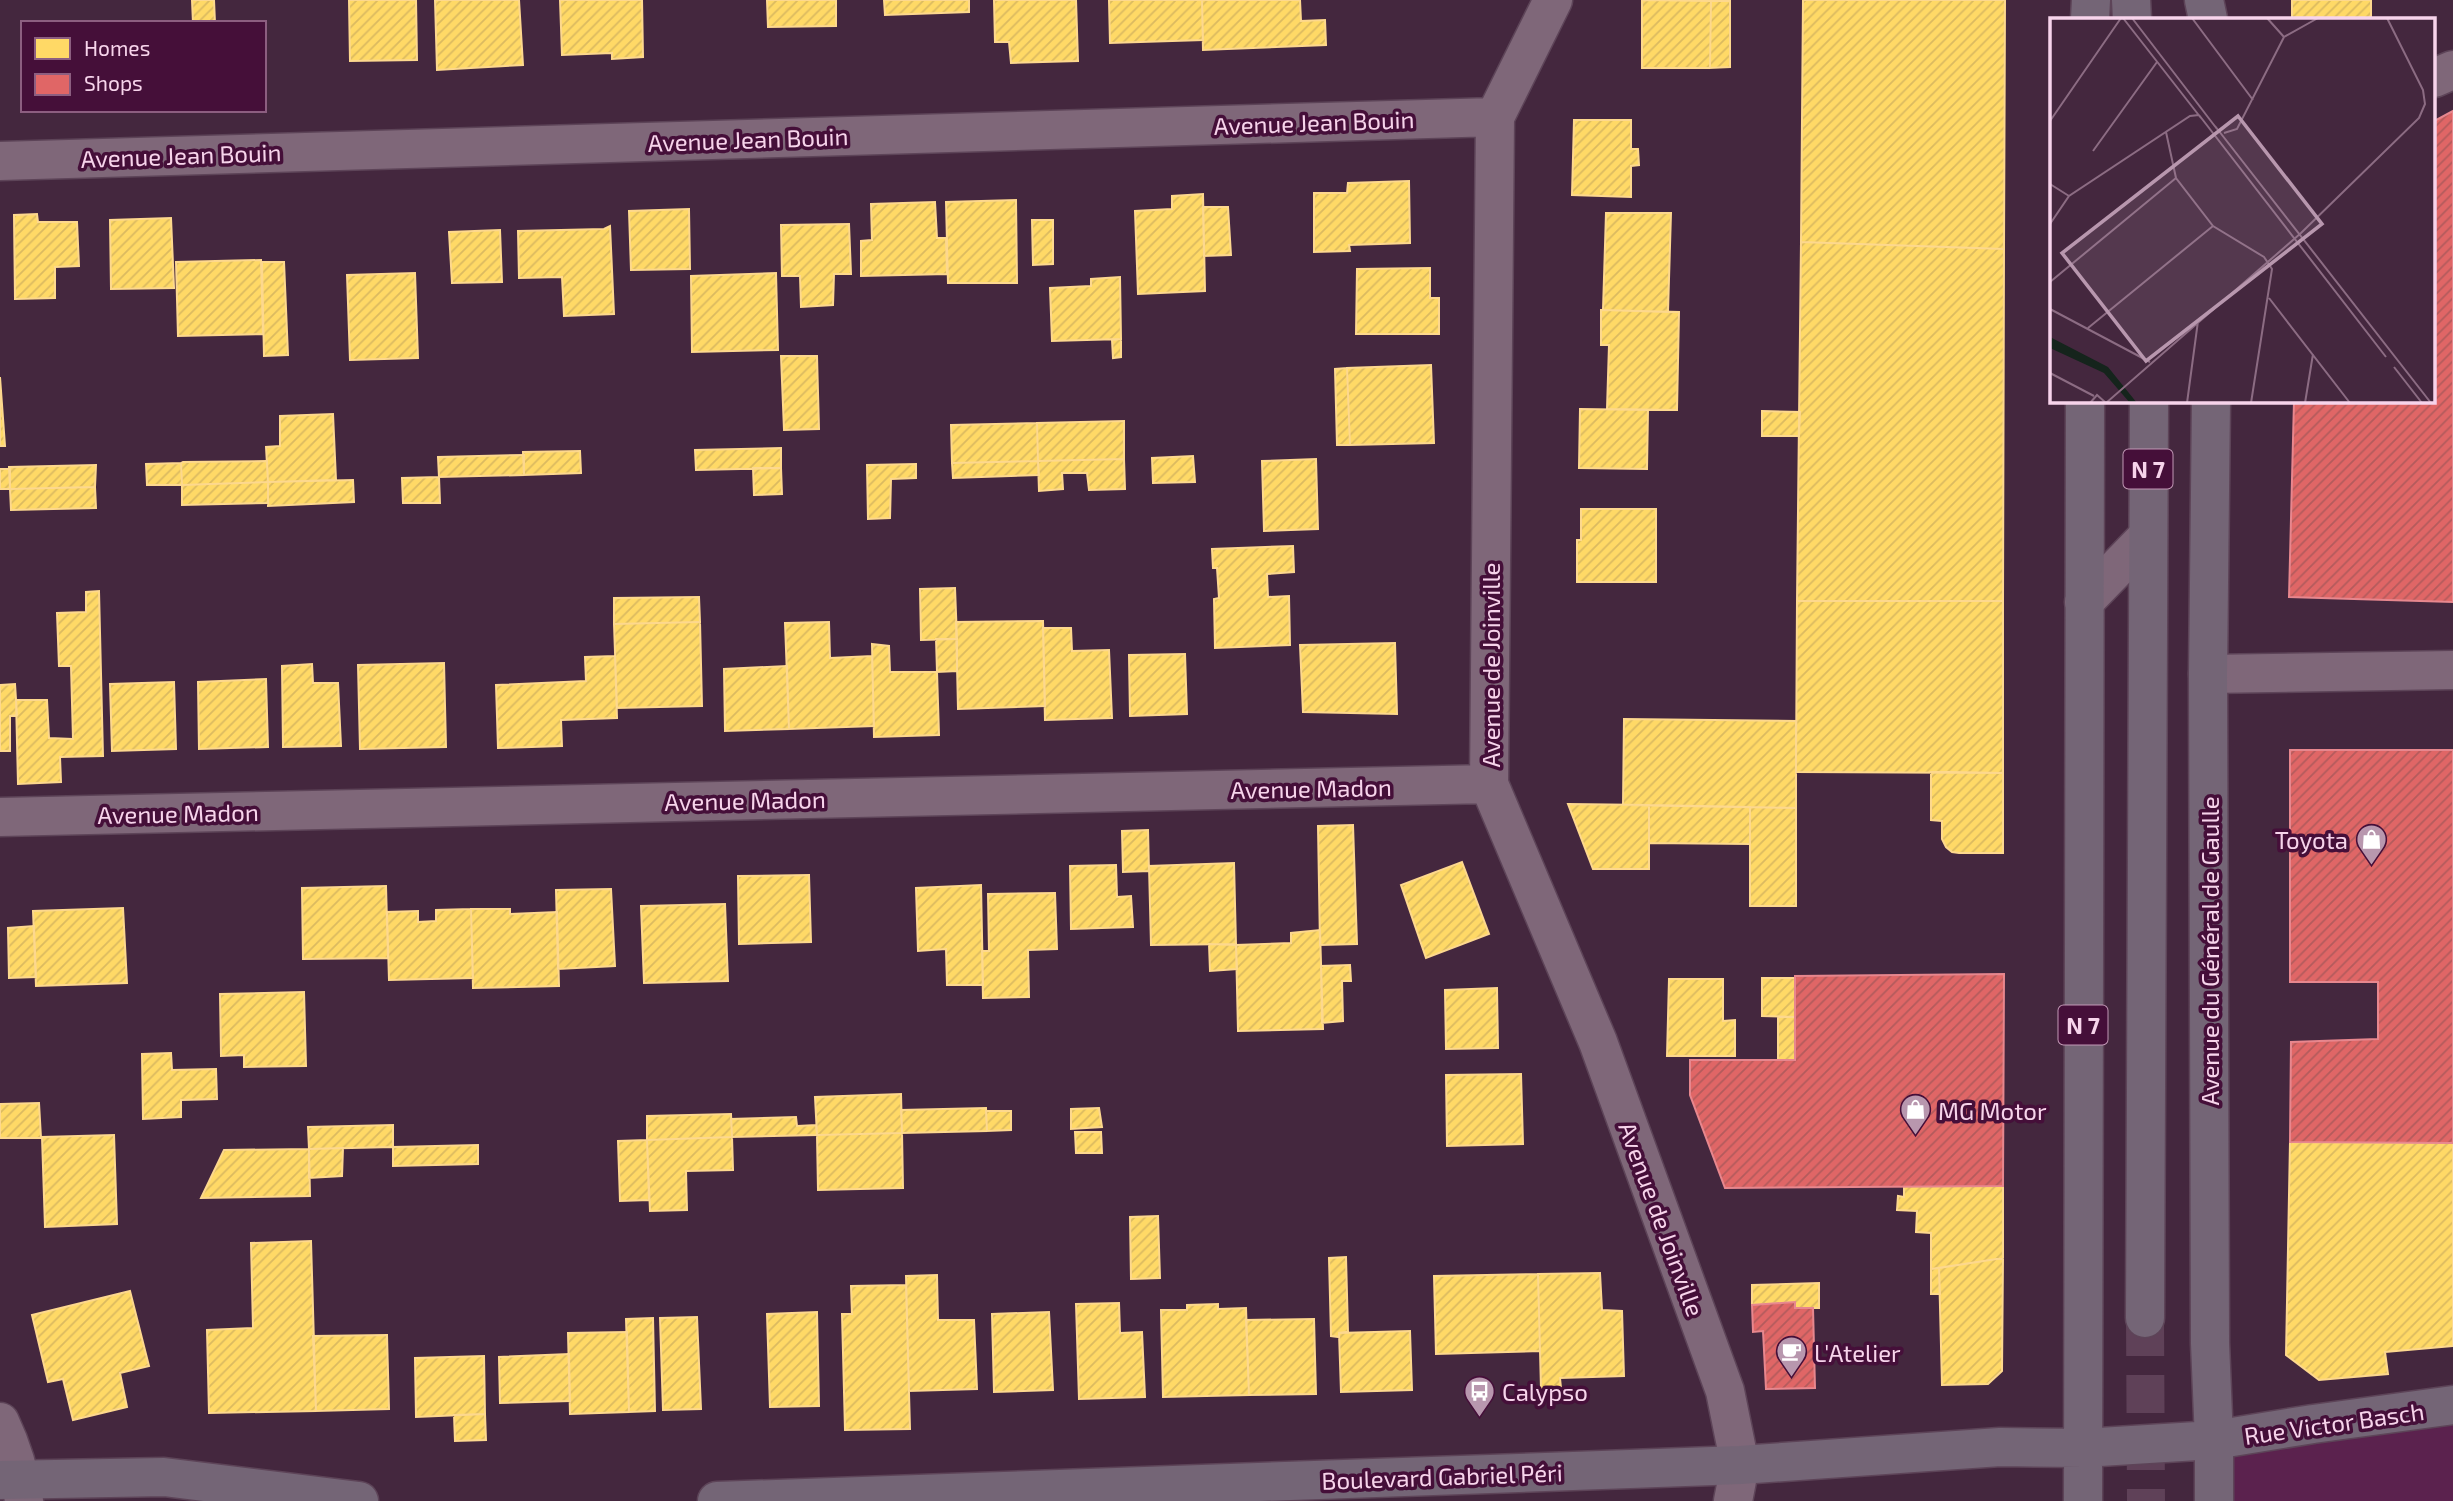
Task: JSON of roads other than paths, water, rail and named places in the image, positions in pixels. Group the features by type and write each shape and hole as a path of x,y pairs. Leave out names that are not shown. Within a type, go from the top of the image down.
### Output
{"main road":[{"path":"2090,18 2091,0"},
{"path":"2131,0 2132,18"},
{"path":"2179,18 2181,0"},
{"path":"2204,0 2208,18"},
{"name":"N 7","path":"2083,1501 2085,402"},
{"name":"N 7","path":"2145,1318 2149,402"},
{"name":"Avenue du Général de Gaulle","path":"2211,402 2208,674 2210,1343 2214,1501"},
{"name":"Rue Victor Basch","path":"2083,1447 2214,1440 2453,1405"},
{"name":"Boulevard Gabriel Péri","path":"716,1501 1737,1483 2000,1447 2083,1447"},
{"path":"15,1487 164,1477 359,1501"}],"street":[{"name":"Avenue de Joinville","path":"1553,0 1495,117 1489,784 1598,1042 1725,1391 1737,1483"},
{"path":"2436,77 2453,70"},
{"name":"Avenue Jean Bouin","path":"0,161 1495,117"},
{"path":"2084,602 2148,536"},
{"path":"2208,674 2453,670"},
{"name":"Avenue Madon","path":"0,817 1489,784"},
{"path":"0,1422 10,1443 15,1487"}],"tunnel":[{"path":"2145,1318 2146,1501"}],"place":[{"name":"Toyota","path":"2371,866"},
{"name":"MG Motor","path":"1915,1137"},
{"name":"L'Atelier","path":"1791,1379"},
{"name":"Calypso","path":"1479,1418"}]}
